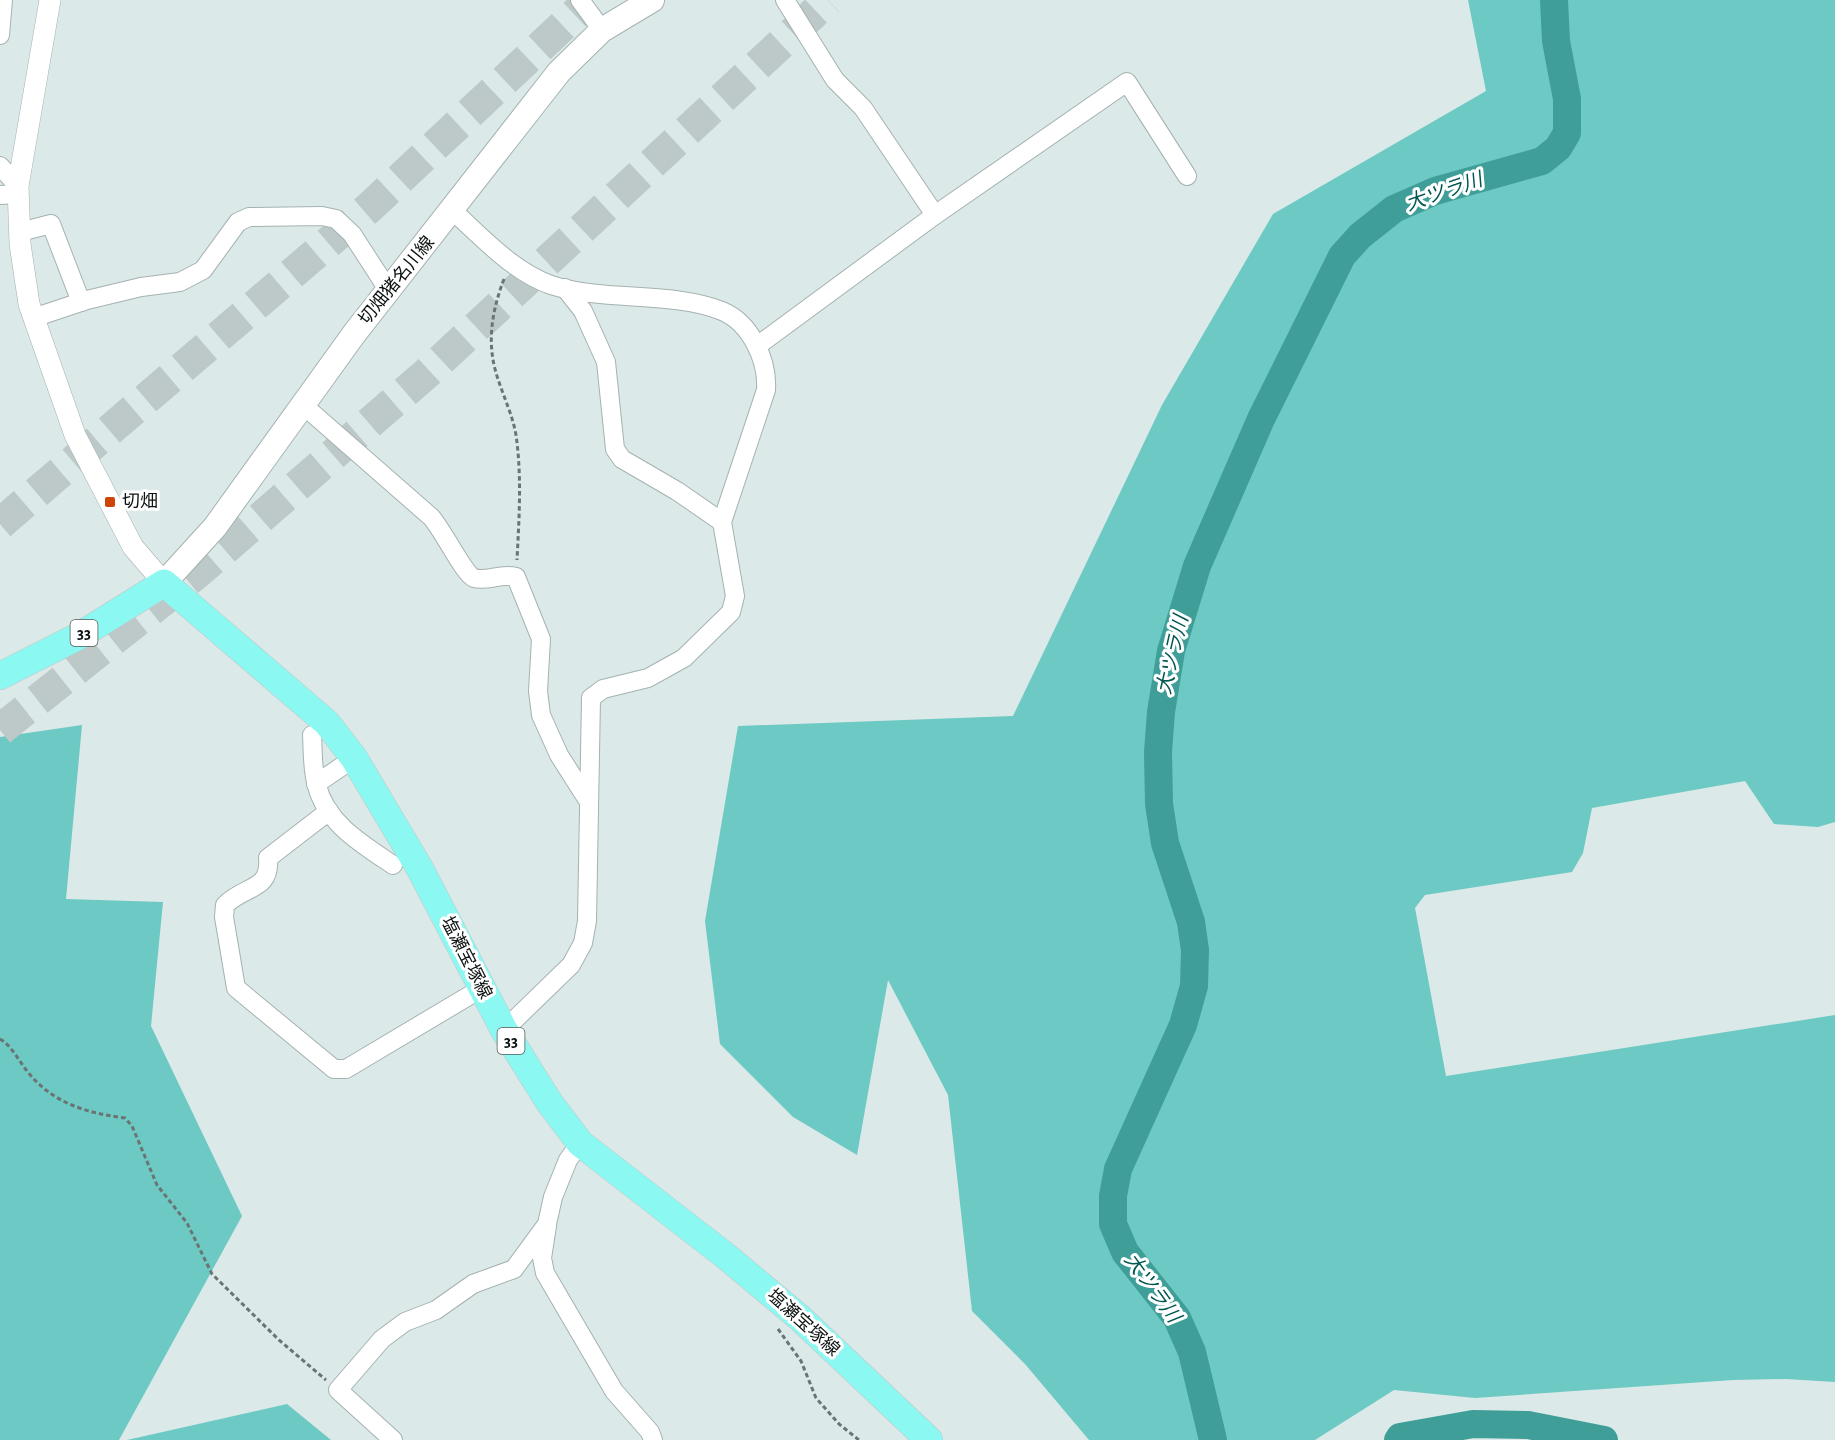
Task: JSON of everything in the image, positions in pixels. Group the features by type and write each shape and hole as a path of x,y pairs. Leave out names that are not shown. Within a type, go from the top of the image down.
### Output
{"main road":[{"name":"切畑猪名川線","path":"164,583 215,527 389,291 559,72 602,30 652,0"},
{"name":"33","path":"0,676 79,636 164,583"},
{"name":"塩瀬宝塚線","path":"164,583 327,723 354,758 420,869 504,1030 549,1102 580,1143 775,1297 929,1440"}],"street":[{"path":"0,34 3,0"},
{"path":"12,192 50,0"},
{"path":"580,0 602,30"},
{"path":"785,0 835,80 863,108 935,215"},
{"path":"758,346 935,215 1127,82 1187,176"},
{"path":"0,166 12,192 20,232 29,304 75,435 133,547 164,583"},
{"path":"453,211 510,262 550,284 565,288 703,305 725,312 758,346 767,373 766,390 722,522 735,596 731,612 684,658 648,678 603,689 591,698 587,799 587,921 583,943 571,965 504,1030"},
{"path":"33,318 81,302 141,287 180,282 203,270 238,222 249,217 322,216 336,219 352,234 389,291"},
{"path":"20,232 51,224 81,302"},
{"path":"565,288 583,311 606,362 615,449 622,459 677,491 722,522"},
{"path":"303,405 431,516 442,528 462,568 470,577 481,579 503,574 516,577 541,639 538,691 541,715 559,755 587,799"},
{"path":"312,735 316,784 323,804 350,837 393,865"},
{"path":"316,784 354,758"},
{"path":"329,811 268,858 269,872 266,880 233,897 225,905 224,917 237,988 334,1069 345,1070 482,988"},
{"path":"580,1143 568,1160 553,1197 542,1258 545,1273 563,1300 599,1368 614,1391 650,1432 653,1440"},
{"path":"393,1440 338,1390 382,1339 405,1322 436,1310 473,1284 514,1269 547,1224"}],"path":[{"path":"510,262 496,301 491,326 491,346 495,369 516,434 519,519 516,577"},
{"path":"0,1039 35,1079 70,1106 94,1114 125,1118 132,1126 157,1185 187,1223 212,1274 279,1340 338,1390"},
{"path":"775,1297 773,1314 775,1325 801,1361 816,1398 839,1424 859,1440"}],"shaded area":[{"path":"1468,0 1835,0 1835,822 1818,827 1774,824 1745,781 1592,808 1583,853 1572,872 1425,895 1415,908 1446,1076 1835,1015 1835,1382 1786,1379 1733,1380 1475,1398 1394,1390 1315,1440 1089,1440 1025,1364 972,1311 948,1095 888,980 857,1155 793,1117 720,1044 705,921 738,726 1013,716 1162,405 1273,214 1486,91"},
{"path":"82,725 66,899 163,902 151,1026 242,1216 119,1440 0,1440 0,737"},
{"path":"287,1404 331,1440 127,1440"}],"waterway":[{"name":"大ツラ川","path":"1213,1440 1192,1352 1177,1318 1125,1252 1113,1224 1113,1196 1118,1169 1183,1025 1194,986 1195,950 1191,922 1165,843 1159,804 1158,752 1161,712 1171,651 1197,566 1261,419 1342,256 1360,236 1394,209 1435,191 1542,161 1558,148 1567,133 1567,99 1556,41 1554,0"},
{"name":"大ツラ川","path":"1398,1440 1400,1437 1473,1424 1528,1425 1604,1440"}],"tunnel":[{"path":"0,524 370,207 590,0"},
{"path":"0,730 196,574 427,373 828,0"}],"place":[{"name":"切畑","path":"110,502"}]}
